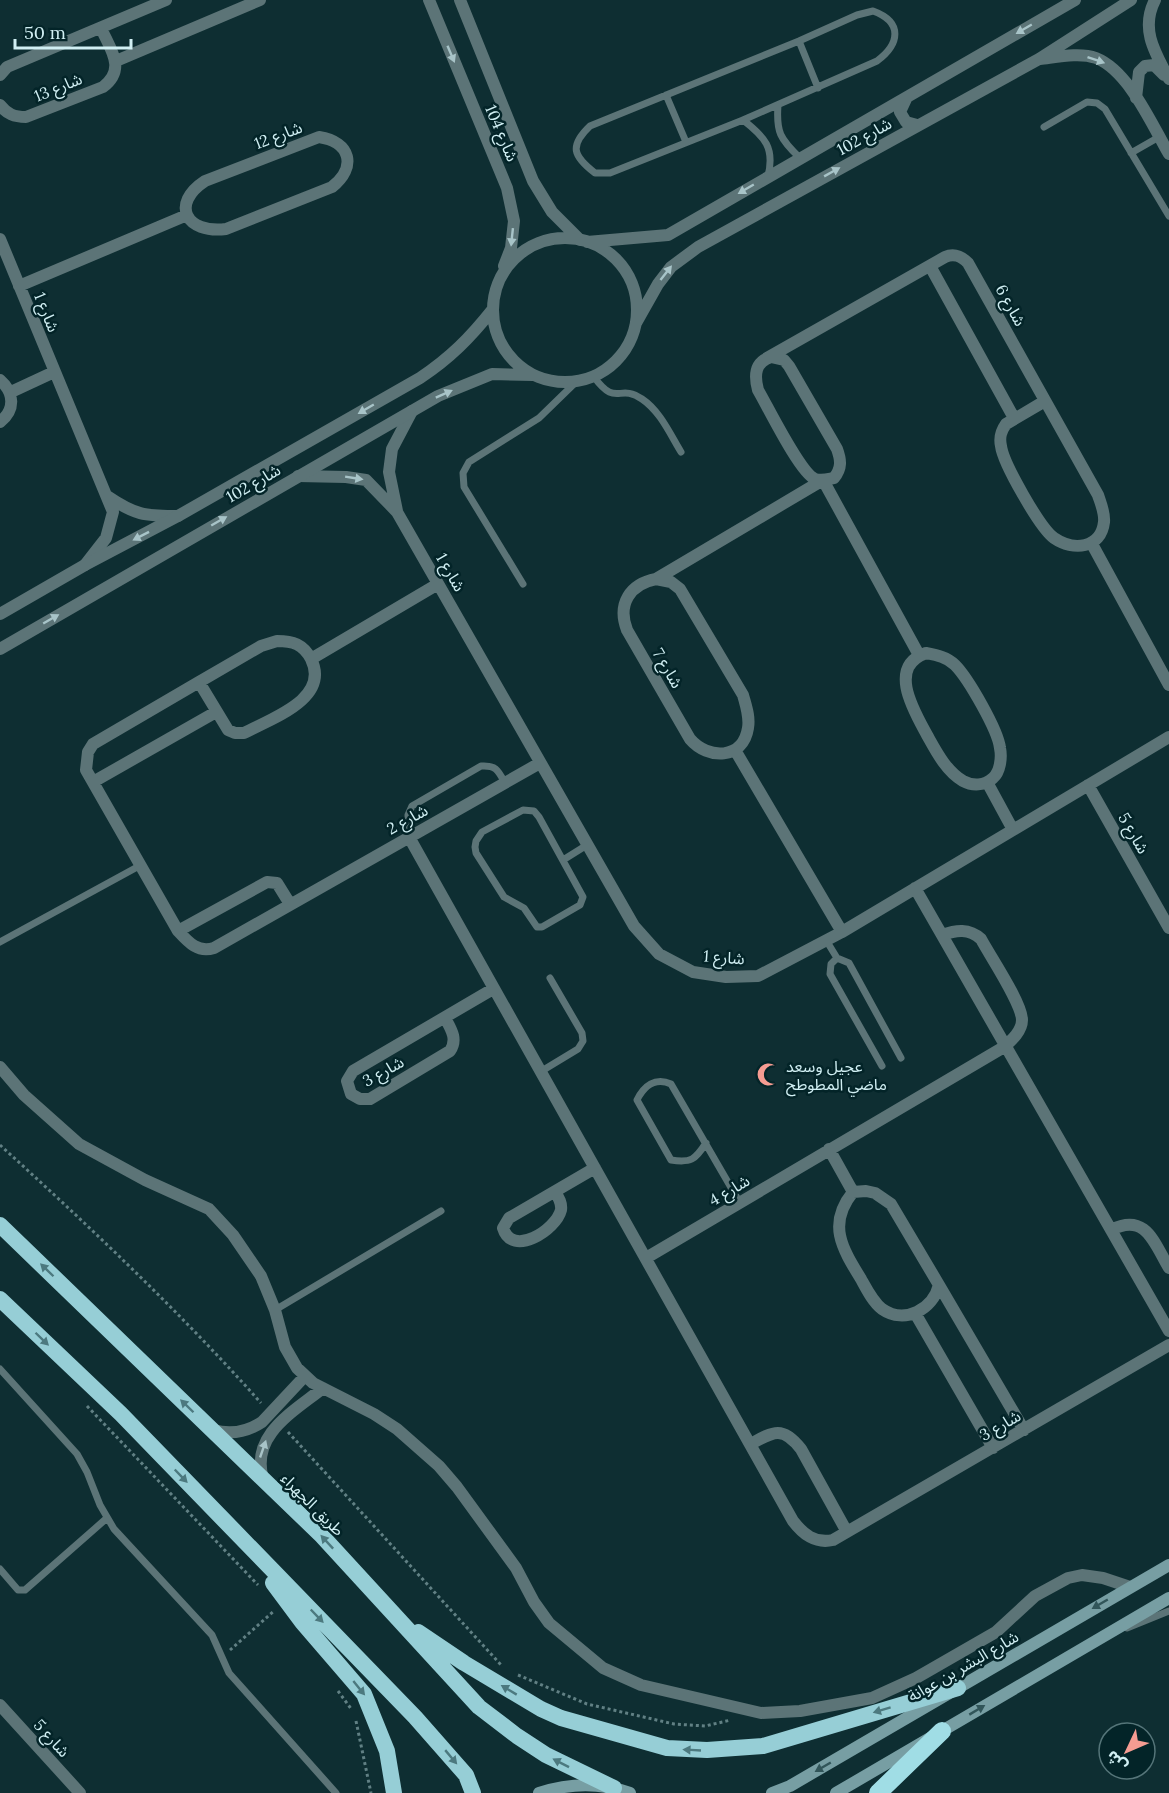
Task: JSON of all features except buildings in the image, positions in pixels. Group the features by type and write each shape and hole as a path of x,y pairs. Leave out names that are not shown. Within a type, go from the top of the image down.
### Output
{"highway":[{"name":"طريق الجهراء","path":"0,1225 322,1536 479,1707 517,1737 546,1755 622,1790"},
{"path":"0,1299 122,1414 445,1750 466,1775 473,1793"},
{"path":"231,1527 302,1622 364,1694 387,1751 394,1793"},
{"path":"395,1616 464,1663 541,1709 561,1718 667,1748 706,1750 763,1746 958,1688"},
{"path":"878,1793 942,1731"}],"main road":[{"name":"شارع البشر بن عوانة","path":"772,1793 790,1786 1169,1564"},
{"path":"836,1793 1169,1598"},
{"path":"539,1793 558,1787 586,1784 622,1790"}],"street":[{"path":"0,75 7,67 166,0"},
{"path":"101,28 116,61 260,0"},
{"name":"شارع 104","path":"429,0 507,188 514,221 511,248 498,284"},
{"name":"شارع 104","path":"460,0 533,182 552,212 583,241"},
{"name":"شارع 102","path":"583,241 668,235 1075,0"},
{"name":"شارع 102","path":"636,323 658,284 671,267 698,247 1039,59 1131,0"},
{"path":"1155,0 1147,23 1151,47 1169,80"},
{"path":"1039,59 1095,57 1114,68 1136,98 1169,154"},
{"name":"شارع 13","path":"0,105 6,112 16,117 26,117 103,87 111,81 116,61"},
{"path":"1136,98 1139,72 1145,66 1154,65 1169,80"},
{"path":"906,99 900,112 906,122 917,125"},
{"name":"شارع 12","path":"319,137 332,139 347,155 347,170 342,180 332,187 226,229 213,231 202,229 194,224 187,215 186,205 189,196 197,186 205,181 319,137"},
{"path":"19,286 187,215"},
{"name":"شارع 1","path":"0,239 113,512 106,538 85,565"},
{"path":"560,239 583,241 605,251 621,265 631,283 636,303 636,323 631,340 622,355 609,368 594,377 576,382 554,382 533,375 516,364 503,348 495,329 493,309 498,284 508,266 522,252 540,243 560,239"},
{"name":"شارع 6","path":"767,358 950,255 963,258 968,263 1098,495 1103,508 1104,525 1098,538 1092,543"},
{"path":"930,266 1014,418"},
{"name":"شارع 102","path":"0,614 420,378 447,360 472,335 493,309"},
{"path":"767,358 784,360 789,366 837,449 841,460 840,470 834,477 823,480 814,479 803,469 759,390 756,371 761,362 767,358"},
{"path":"11,392 54,372"},
{"name":"شارع 102","path":"0,649 438,396 492,374 533,375"},
{"path":"0,380 11,392 12,403 10,412 0,422"},
{"path":"1045,401 1014,418 1002,430 1001,448 1005,461 1045,530 1066,544 1082,546 1092,543 1169,685"},
{"name":"شارع 1","path":"398,512 389,472 392,449 412,411"},
{"name":"شارع 1","path":"298,476 346,477 366,480 398,512 634,926 659,954 693,972 726,976 758,976 842,932 1012,828 1169,737"},
{"path":"823,480 919,655"},
{"name":"شارع 7","path":"735,750 722,755 714,755 696,747 690,739 627,630 623,621 627,598 639,584 656,579 823,480"},
{"path":"106,496 126,509 145,516 178,516"},
{"path":"656,579 671,582 680,589 743,695 749,725 741,743 735,750 842,932"},
{"path":"199,682 228,730 244,733 303,700 313,686 314,668 311,659 438,584"},
{"name":"شارع 2","path":"311,659 302,647 293,642 277,641 261,646 93,744 88,752 86,770 178,931 191,944 206,950 214,948 540,763"},
{"path":"936,654 954,664 965,678 997,736 1000,749 999,766 993,778 987,782 974,784 965,782 954,773 938,755 914,712 906,690 906,674 909,665 919,655 936,654"},
{"path":"93,782 216,712"},
{"path":"987,782 1012,828"},
{"name":"شارع 5","path":"1088,785 1169,928"},
{"name":"شارع 3","path":"409,837 793,1521 803,1533 825,1541 847,1532 1169,1345"},
{"path":"178,931 267,882 277,883 290,904"},
{"path":"915,888 1004,1047 1169,1331"},
{"path":"942,935 961,930 981,939 1020,1009 1022,1020 1018,1032 1004,1047"},
{"name":"شارع 3","path":"445,1018 453,1032 454,1039 450,1051 370,1099 360,1100 351,1094 347,1081 353,1071 493,989"},
{"name":"شارع 4","path":"646,1258 1004,1047"},
{"path":"0,1067 24,1095 79,1144 145,1180 209,1209 233,1235 261,1276 276,1310 285,1347 297,1368 323,1388 374,1414 419,1446 457,1486 516,1568 534,1602 549,1623 603,1668 641,1685 760,1713 800,1711 872,1698 916,1678 996,1632 1035,1596 1068,1578 1082,1575 1103,1578 1130,1587"},
{"path":"829,1149 853,1192"},
{"path":"555,1192 561,1202 556,1220 529,1239 513,1242 509,1239 503,1228 509,1218 595,1168"},
{"path":"939,1285 936,1296 930,1304 915,1313 901,1316 882,1308 872,1298 845,1253 838,1227 846,1200 853,1192 875,1192 891,1204 939,1285 1024,1430"},
{"path":"1111,1230 1127,1224 1143,1227 1149,1233 1169,1268"},
{"path":"915,1313 993,1448"},
{"path":"212,1429 229,1433 246,1431 262,1422 305,1376"},
{"path":"263,1479 259,1460 268,1437 279,1424 323,1388"},
{"path":"751,1444 766,1435 779,1432 794,1440 847,1532"},
{"name":"شارع 5","path":"0,1705 80,1793"}],"lane":[{"path":"873,11 884,15 893,26 896,36 892,47 884,56 877,62 818,88 610,173 595,172 584,164 576,149 579,136 590,126 857,15 873,11"},
{"path":"799,41 818,88"},
{"path":"666,95 686,142"},
{"path":"1044,127 1087,102 1097,103 1105,109 1169,216"},
{"path":"778,105 778,129 782,139 800,158"},
{"path":"743,120 759,132 771,153 768,176"},
{"path":"1131,153 1159,137"},
{"path":"594,377 608,393 614,395 624,392 641,398 656,412 681,452"},
{"path":"523,584 464,488 463,473 469,462 539,418 576,382"},
{"path":"409,837 408,815 412,806 481,766 490,766 498,770 505,783"},
{"path":"523,810 531,810 539,817 563,860 581,892 582,901 580,905 540,927 521,906 504,897 476,853 476,841 482,832 523,810"},
{"path":"563,860 587,845"},
{"path":"0,942 141,865"},
{"path":"826,940 837,958 849,963 902,1058"},
{"path":"837,958 831,964 830,974 882,1066"},
{"path":"540,1072 578,1049 583,1041 582,1033 549,978"},
{"path":"706,1143 698,1156 686,1162 671,1160 637,1100 642,1089 651,1083 663,1081 671,1084 706,1143 740,1203"},
{"path":"276,1310 441,1211"},
{"path":"0,1369 77,1455 87,1472 106,1518 212,1635 226,1668 233,1678 336,1793"},
{"path":"0,1569 18,1590 25,1590 106,1518"},
{"path":"1089,1644 1169,1611"}],"path":[{"path":"0,1145 63,1203 217,1354 270,1413"},
{"path":"83,1402 264,1592"},
{"path":"279,1424 507,1671"},
{"path":"222,1657 278,1607"},
{"path":"517,1675 587,1704 674,1724 705,1726 760,1713"},
{"path":"334,1685 355,1714 371,1793"}],"place":[{"name":"عجيل وسعد ماضي المطوطح","path":"768,1075"}]}
